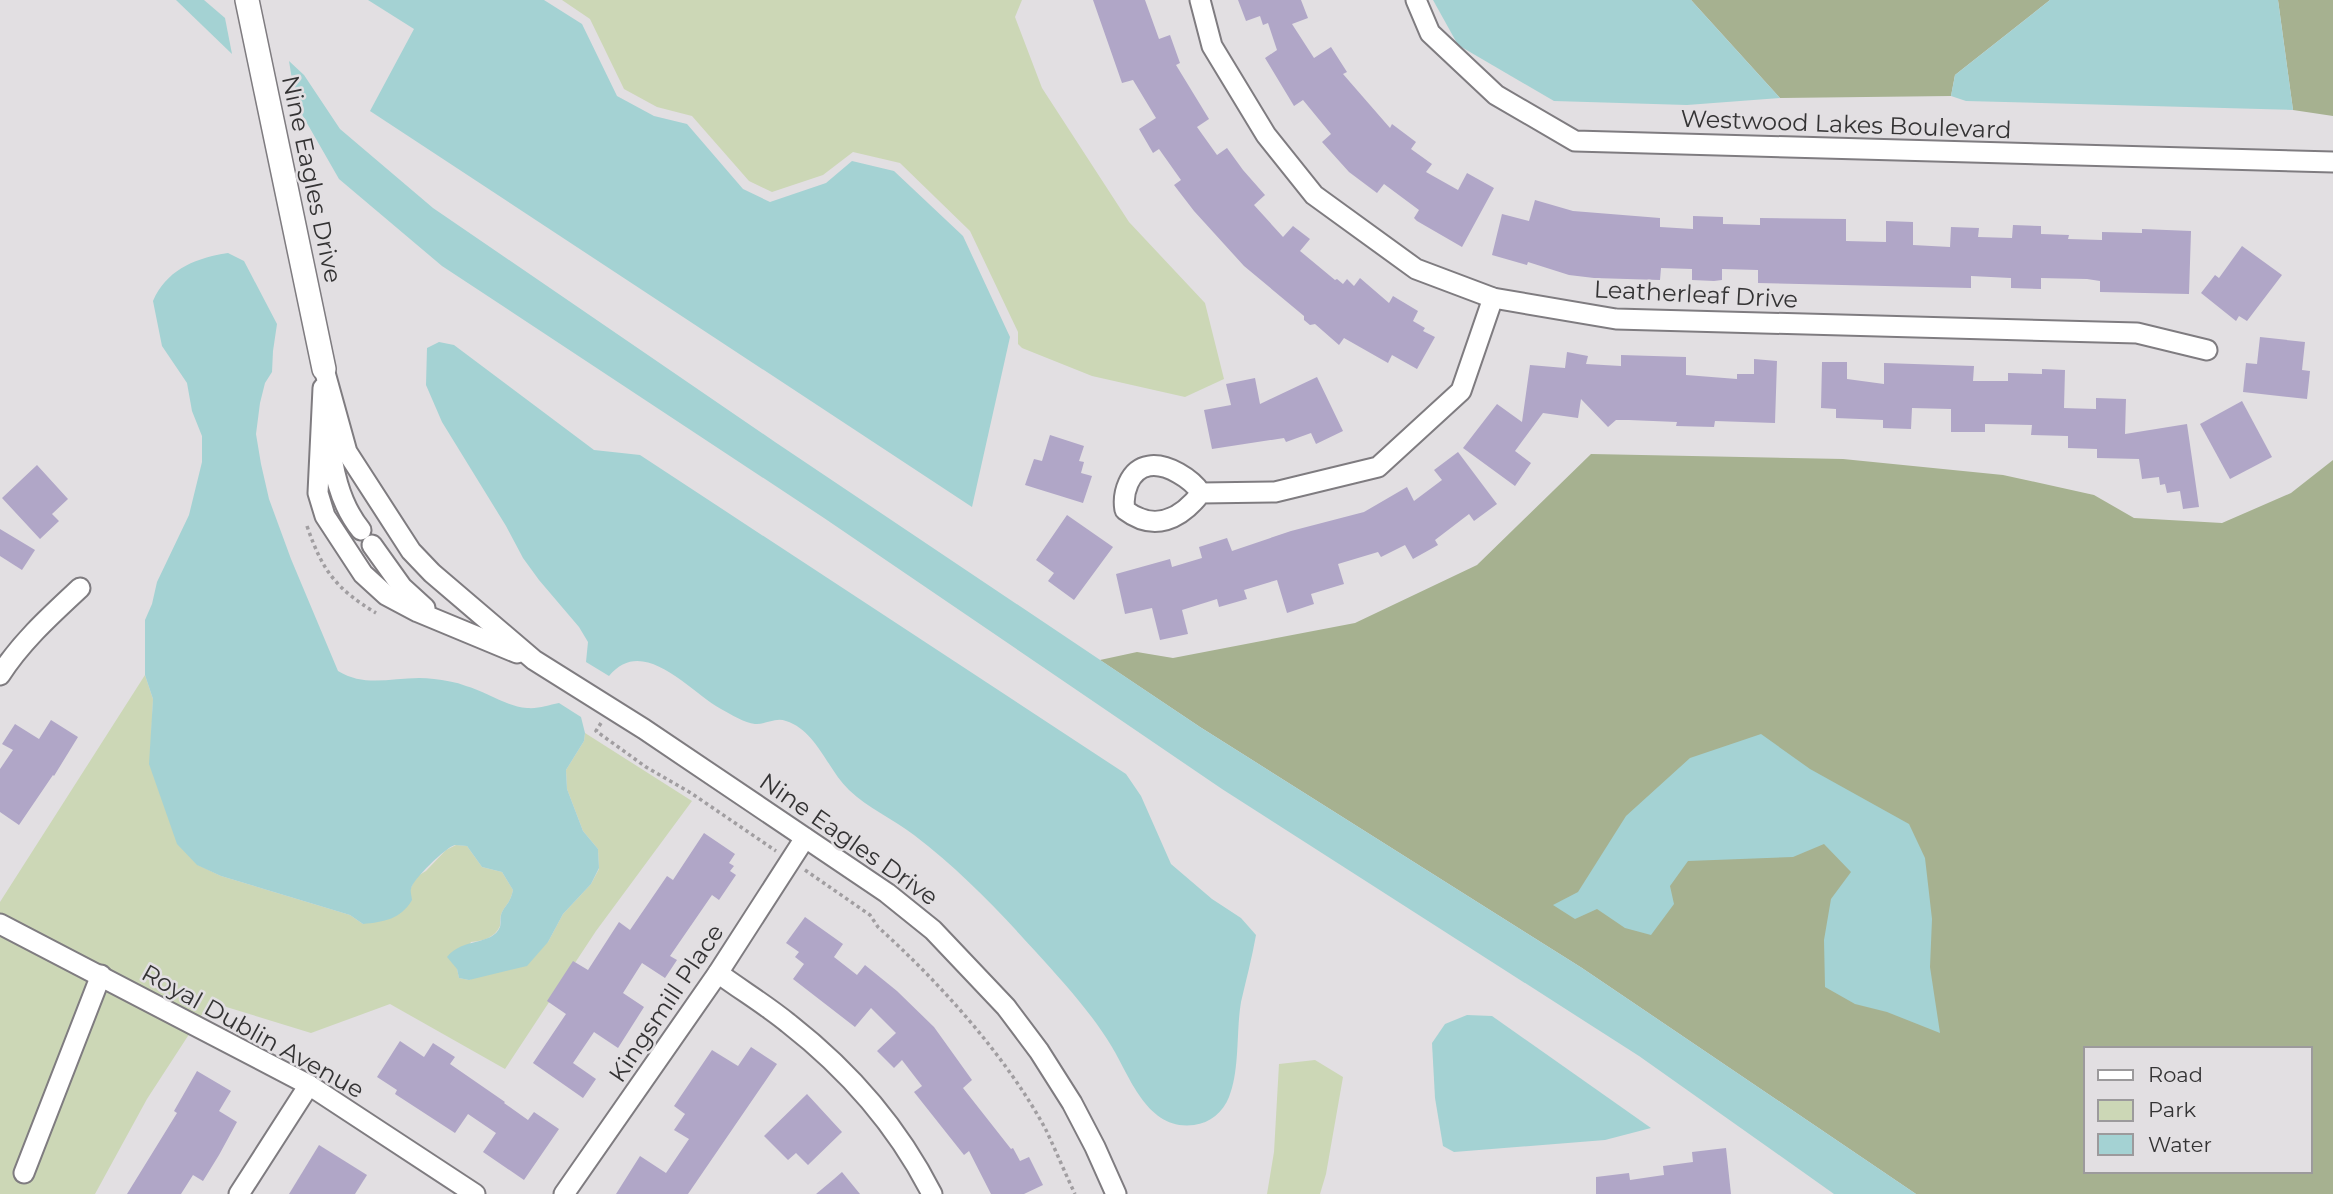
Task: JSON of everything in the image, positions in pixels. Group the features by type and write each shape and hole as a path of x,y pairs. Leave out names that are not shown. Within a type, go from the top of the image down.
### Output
{"street":[{"name":"Nine Eagles Drive","path":"247,0 324,369 347,452 411,551 452,592 534,660 644,729 887,893 933,930 1006,1007 1039,1051 1072,1103 1116,1194"},
{"name":"Leatherleaf Drive","path":"1200,0 1212,46 1265,135 1314,195 1416,269 1493,298 1616,319 2137,333 2207,350"},
{"name":"Westwood Lakes Boulevard","path":"1416,0 1430,33 1496,95 1574,141 2333,162"},
{"path":"1201,493 1275,492 1378,467 1461,391 1493,298"},
{"name":"Nine Eagles Drive","path":"324,369 331,456 341,495 352,519 402,587 439,620"},
{"name":"Nine Eagles Drive","path":"324,369 318,493 325,516 363,574 386,595 534,660"},
{"path":"0,675 39,625 80,587"},
{"name":"Kingsmill Place","path":"565,1194 718,973 805,838"},
{"name":"Royal Dublin Avenue","path":"0,924 309,1085 475,1194"},
{"path":"718,973 788,1023 840,1068 887,1122 918,1165 932,1194"},
{"path":"24,1173 101,975"},
{"path":"239,1194 309,1085"}],"path":[{"path":"306,520 316,548 334,582 353,599 385,617"},
{"path":"593,718 602,723 596,731 625,753 691,793 780,853"},
{"path":"804,869 870,915 878,927 942,988 1023,1093 1045,1130 1075,1194"}],"green space":[{"path":"562,0 1022,0 1015,17 1042,88 1129,222 1205,303 1224,379 1185,397 1092,376 1022,348 1018,344 1018,332 970,231 900,163 853,152 823,175 772,192 749,181 692,116 657,107 624,89 590,19"},
{"path":"1691,0 2050,0 1955,75 1951,96 1780,98"},
{"path":"2278,0 2333,0 2333,116 2293,110"},
{"path":"1591,454 1843,459 2003,475 2094,495 2134,518 2222,523 2291,493 2333,460 2333,1194 1916,1194 1582,968 1200,727 1100,660 1137,652 1173,658 1355,623 1477,565"},
{"path":"145,675 153,699 150,764 198,865 221,876 350,915 363,924 410,890 416,877 426,871 446,850 456,845 467,846 482,867 502,872 513,890 501,916 500,926 492,936 471,942 457,969 459,978 469,980 548,942 563,914 591,884 599,869 598,849 583,831 567,789 566,770 584,741 585,733 692,801 596,931 505,1069 390,1004 311,1033 210,1002 147,1099 95,1194 0,1194 0,902"},
{"path":"1315,1060 1343,1077 1320,1194 1267,1194 1274,1152 1279,1064"}],"water":[{"path":"176,0 204,0 225,18 232,54"},
{"path":"368,0 544,0 582,24 617,96 654,116 687,124 743,189 770,202 826,183 852,161 894,171 963,236 1010,337 972,507 370,111 414,29"},
{"path":"1433,0 1691,0 1780,98 1687,105 1554,101 1458,45"},
{"path":"2050,0 2278,0 2293,110 1966,101 1951,96 1955,75"},
{"path":"289,61 304,75 340,129 433,208 775,442 1200,727 1582,968 1916,1194 1834,1194 1639,1056 1222,789 824,518 442,266 339,179 296,104"},
{"path":"228,253 244,261 277,324 272,372 265,383 256,434 261,464 269,499 291,559 338,671 361,680 421,678 450,681 519,707 536,708 559,703 581,717 584,741 566,770 567,789 583,831 598,849 599,868 591,884 563,914 548,942 527,966 469,980 459,978 457,969 447,957 461,947 496,933 500,927 502,912 513,890 502,872 482,867 467,846 455,845 430,864 413,885 412,900 403,911 385,921 363,924 350,915 221,876 197,865 177,844 149,764 153,699 145,675 145,620 157,582 189,515 202,462 202,436 192,411 187,383 162,346 153,301 174,273 194,262"},
{"path":"439,342 454,345 594,450 640,455 1126,774 1141,796 1171,864 1212,899 1241,918 1256,935 1241,1002 1232,1086 1220,1112 1205,1122 1178,1125 1164,1120 1153,1111 1134,1087 1095,1022 1022,936 931,848 849,790 814,742 797,726 782,720 759,724 742,720 651,663 636,661 622,665 609,676 586,662 588,642 579,627 523,558 442,422 426,385 427,348"},
{"path":"1761,734 1810,769 1909,824 1925,858 1932,919 1930,967 1940,1033 1887,1012 1855,1004 1825,987 1824,940 1831,899 1851,872 1824,844 1793,857 1688,861 1670,886 1674,904 1651,935 1625,928 1597,909 1575,919 1553,905 1578,892 1626,816 1690,758"},
{"path":"1467,1015 1492,1016 1651,1128 1605,1140 1454,1152 1443,1146 1435,1098 1432,1043 1445,1024"}],"building":[{"path":"1093,0 1145,0 1159,39 1170,35 1180,63 1176,65 1209,119 1197,127 1217,155 1227,148 1265,195 1254,205 1283,237 1293,226 1310,239 1300,251 1335,280 1343,284 1347,279 1354,286 1360,278 1389,303 1393,296 1418,311 1413,321 1425,328 1423,331 1435,337 1417,369 1392,355 1388,363 1344,338 1339,345 1315,324 1310,325 1304,320 1304,316 1244,266 1194,211 1174,185 1181,180 1159,149 1153,153 1139,129 1156,118 1133,80 1122,83"},
{"path":"1238,0 1301,0 1308,18 1292,24 1314,58 1331,47 1347,72 1343,74 1390,128 1392,124 1416,142 1411,149 1432,164 1426,172 1458,190 1467,173 1494,188 1462,247 1417,221 1414,218 1419,210 1384,184 1377,193 1349,172 1322,142 1331,134 1303,100 1294,106 1265,58 1277,50 1268,23 1263,25 1260,16 1246,21"},
{"path":"1535,200 1573,211 1660,218 1660,227 1693,229 1693,216 1723,217 1723,224 1760,225 1760,218 1846,219 1846,241 1886,242 1886,221 1913,222 1913,245 1950,247 1951,227 1979,228 1978,237 2012,238 2013,225 2041,226 2041,234 2069,235 2068,239 2102,240 2102,232 2142,233 2142,229 2191,231 2189,294 2100,292 2100,281 2087,279 2041,278 2041,289 2011,288 2011,278 1971,276 1971,288 1758,283 1758,270 1722,269 1722,280 1714,281 1692,280 1692,269 1661,268 1660,280 1594,278 1569,275 1528,262 1527,265 1492,255 1502,214 1529,221"},
{"path":"2242,246 2282,275 2247,321 2239,316 2236,321 2201,293 2215,275 2219,278"},
{"path":"2260,337 2305,342 2302,370 2310,371 2307,399 2243,392 2246,363 2257,364"},
{"path":"1567,352 1588,356 1586,364 1621,366 1621,355 1686,357 1686,375 1737,379 1737,374 1754,374 1754,359 1777,361 1775,423 1715,421 1714,427 1676,426 1677,422 1616,420 1608,427 1581,399 1578,418 1543,413 1515,451 1531,463 1515,486 1463,448 1497,404 1522,422 1530,365 1565,368"},
{"path":"1822,362 1847,362 1847,379 1884,384 1884,363 1974,366 1973,381 2008,381 2008,373 2042,374 2042,369 2065,370 2064,408 2096,409 2096,398 2126,399 2125,434 2187,424 2199,507 2183,509 2180,491 2167,493 2165,484 2160,485 2159,477 2142,479 2139,459 2097,458 2097,449 2068,448 2068,436 2031,435 2032,425 1985,424 1985,432 1951,432 1951,409 1912,408 1911,429 1883,428 1883,420 1836,418 1836,409 1821,408"},
{"path":"1317,377 1343,431 1316,444 1311,433 1286,442 1284,438 1212,449 1204,410 1231,405 1226,384 1255,378 1260,404"},
{"path":"2242,401 2272,457 2230,479 2200,424"},
{"path":"1050,435 1084,446 1079,461 1084,462 1081,473 1092,476 1083,503 1025,485 1034,459 1042,461"},
{"path":"1458,452 1497,504 1474,521 1469,514 1435,540 1438,545 1413,559 1405,545 1381,557 1378,552 1338,564 1344,584 1311,594 1314,604 1287,613 1277,580 1244,590 1247,599 1219,607 1217,599 1182,610 1188,634 1160,640 1152,608 1125,614 1116,574 1170,559 1172,567 1202,558 1199,547 1227,538 1232,551 1291,531 1364,512 1407,487 1414,501 1442,480 1434,470"},
{"path":"37,465 68,499 52,514 59,521 40,539 2,498"},
{"path":"1067,515 1113,547 1074,600 1048,581 1054,573 1036,560"},
{"path":"0,529 35,550 22,570 0,556"},
{"path":"51,720 78,737 19,825 0,812 0,769 13,750 2,744 15,724 39,739"},
{"path":"704,833 735,854 729,863 734,866 730,871 736,875 719,900 712,895 670,956 677,960 665,978 642,963 623,993 644,1007 618,1048 594,1032 573,1063 596,1079 583,1098 533,1063 566,1014 547,1001 573,961 588,970 619,922 630,930 667,876 673,880"},
{"path":"805,917 843,944 834,957 857,975 865,965 934,1027 972,1080 963,1088 1011,1149 1013,1148 1020,1161 1029,1157 1043,1185 1024,1194 991,1194 969,1151 964,1155 914,1092 922,1086 902,1060 894,1068 877,1051 896,1033 871,1008 855,1027 793,979 804,964 795,957 799,952 786,943"},
{"path":"400,1041 424,1057 433,1043 455,1057 450,1064 528,1120 534,1112 559,1129 524,1180 483,1152 496,1133 468,1114 455,1133 395,1094 397,1090 377,1077"},
{"path":"751,1047 777,1064 688,1194 616,1194 640,1156 666,1173 689,1139 674,1130 685,1114 674,1106 712,1050 738,1066"},
{"path":"197,1071 231,1091 219,1111 237,1122 219,1155 203,1181 193,1175 181,1194 127,1194 177,1113 174,1111"},
{"path":"807,1094 842,1132 808,1165 796,1153 788,1160 764,1136"},
{"path":"319,1145 367,1175 355,1194 289,1194"},
{"path":"1726,1148 1731,1194 1596,1194 1596,1177 1629,1173 1630,1180 1664,1175 1663,1166 1693,1162 1692,1152"},
{"path":"842,1172 860,1194 816,1194 834,1179"}]}
